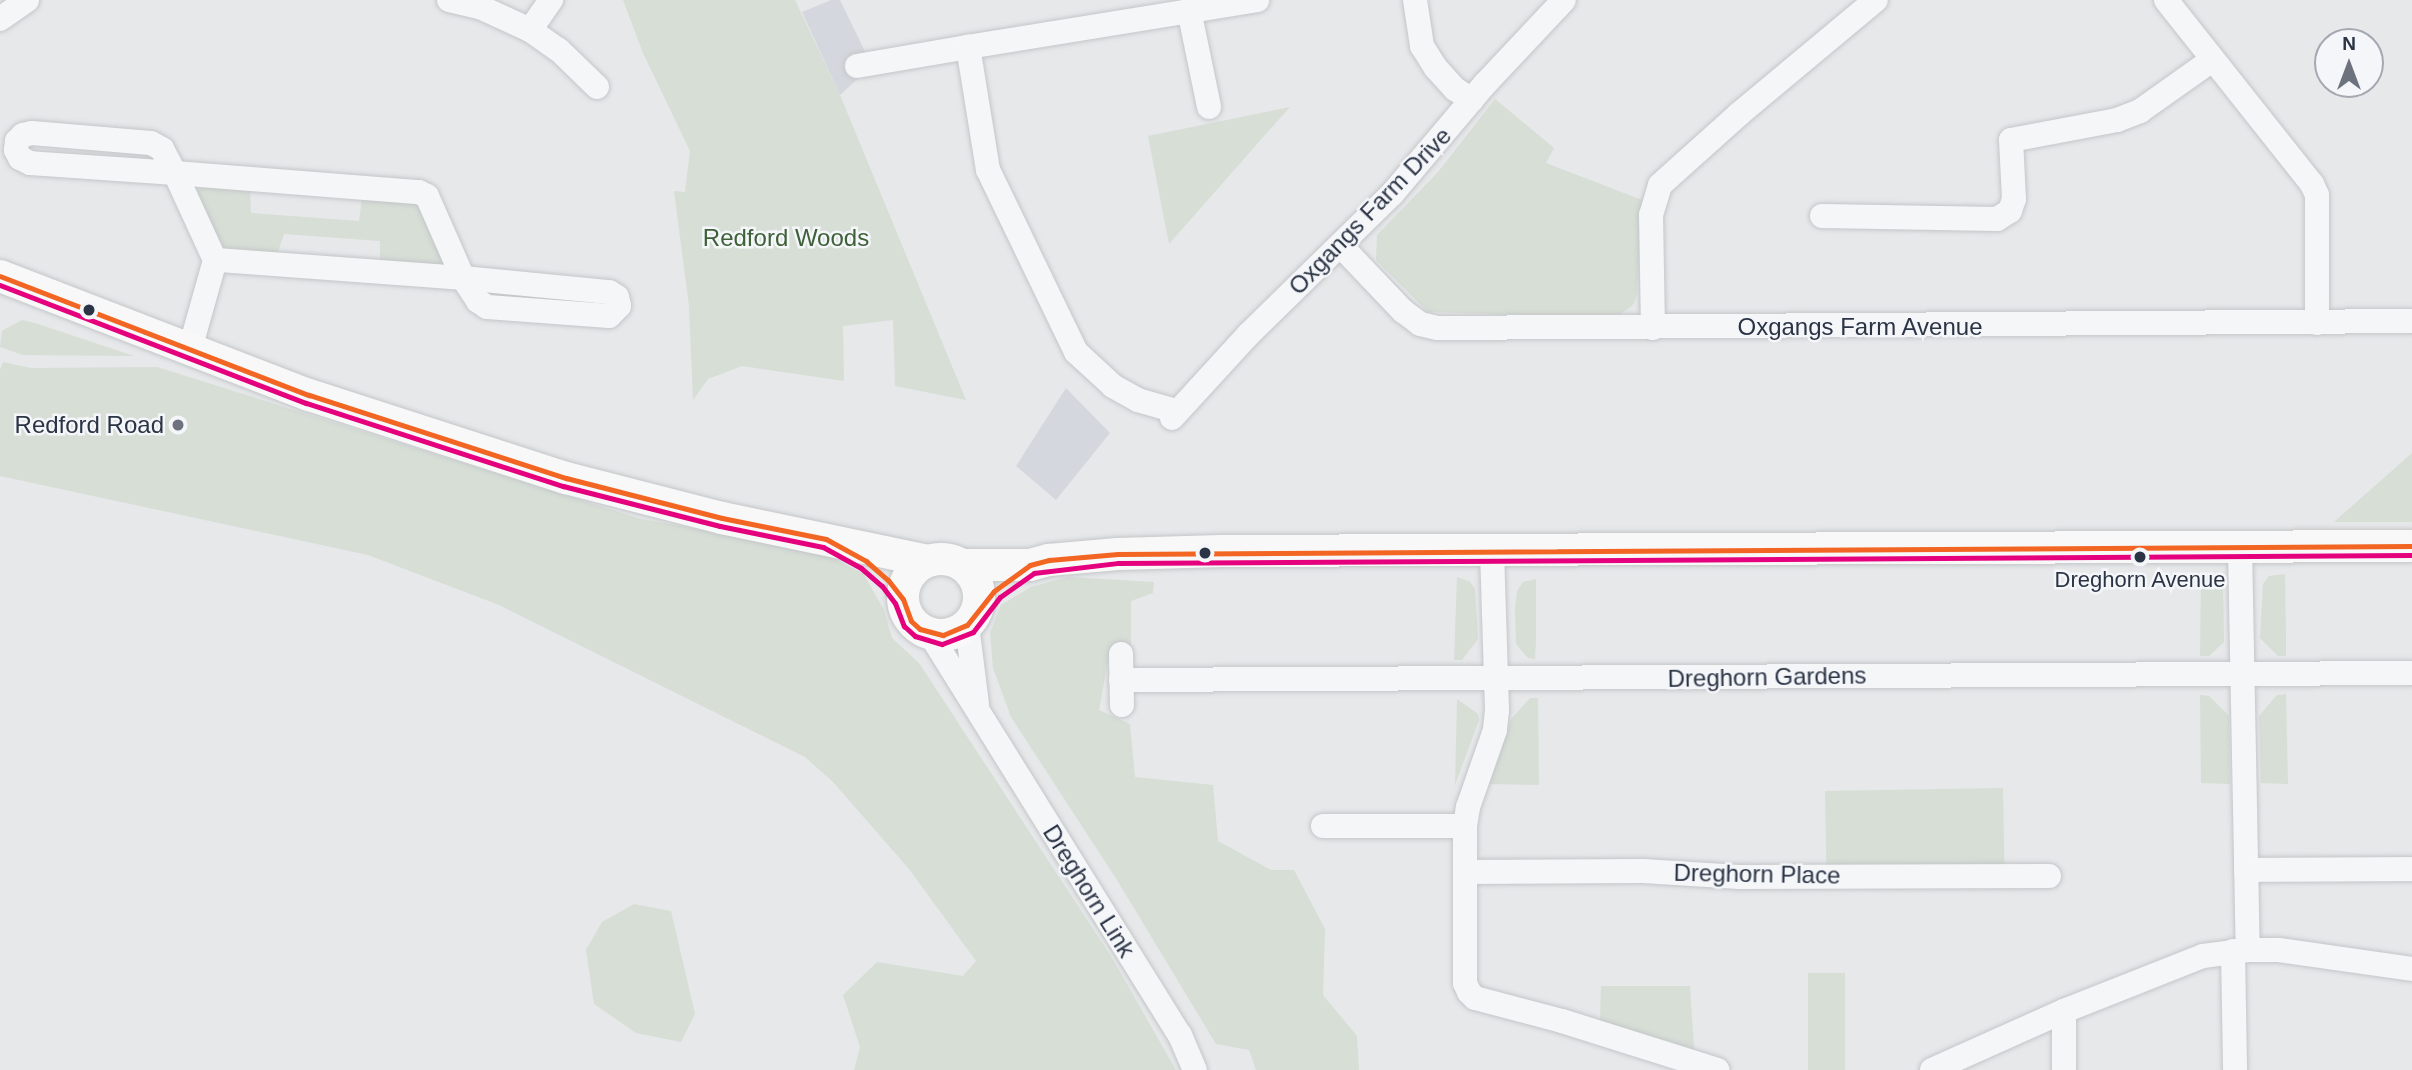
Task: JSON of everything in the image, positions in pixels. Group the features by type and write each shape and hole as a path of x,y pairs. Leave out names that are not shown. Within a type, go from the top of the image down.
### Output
{"main road":[{"path":"0,276 310,395 566,478 713,515 928,561 951,560 962,565 1030,565 1049,560 1118,554 2412,546"},
{"path":"826,539 866,561 888,580 902,599 911,621 930,634 956,632 971,619 994,591 1030,565"},
{"path":"902,599 909,576 928,561"},
{"path":"962,565 976,582 979,603 971,619"}],"street":[{"path":"0,19 27,0"},
{"path":"449,0 480,7 530,30 559,50 603,90"},
{"path":"530,30 551,0"},
{"path":"857,66 1257,0"},
{"path":"1415,0 1422,46 1448,82 1472,100"},
{"name":"Oxgangs Farm Drive","path":"968,47 988,170 1070,342 1076,352 1113,386 1174,415 1249,334 1342,246 1424,160 1472,100 1564,0"},
{"path":"1653,328 1651,215 1661,184 1739,114 1876,0"},
{"path":"2166,0 2312,184 2317,195 2317,323"},
{"path":"1189,10 1209,107"},
{"path":"1822,216 1997,219 2010,211 2014,199 2011,140 2117,120 2140,111 2212,60"},
{"path":"190,349 215,260 175,173 162,149 151,143 32,133 23,135 17,141 16,150 20,158 30,163 175,173 419,192 427,196 463,278 478,301 486,307 609,316 618,306 617,297 609,292 463,278 215,260"},
{"name":"Oxgangs Farm Avenue","path":"1342,246 1403,311 1420,324 1438,328 2412,321"},
{"path":"2235,1070 2246,870 2240,547"},
{"path":"1492,550 1497,680 1495,730 1468,807 1465,825 1465,983 1475,998 1562,1021 1717,1070"},
{"name":"Dreghorn Link","path":"971,619 978,715"},
{"name":"Dreghorn Link","path":"930,634 978,715 1180,1035 1195,1070"},
{"path":"1121,654 1122,705"},
{"name":"Dreghorn Gardens","path":"1121,680 2412,673"},
{"path":"1323,826 1465,825"},
{"path":"2246,870 2412,869"},
{"name":"Dreghorn Place","path":"1465,872 1643,871 1740,877 2049,876"},
{"path":"1932,1070 2064,1011 2203,956 2279,950 2412,969"},
{"path":"2064,1011 2064,1070"}],"shaded area":[{"path":"831,0 840,0 872,66 840,95 802,12"},
{"path":"1066,388 1110,433 1056,500 1016,466"}],"green space":[{"name":"Redford Woods","path":"623,0 795,0 840,95 966,400 895,386 893,320 843,326 844,381 742,366 708,379 693,400 689,306 674,191 685,192 690,151 643,53"},
{"path":"1495,99 1554,148 1546,163 1642,200 1637,295 1633,305 1619,315 1585,317 1428,312 1376,260 1377,235 1438,172"},
{"path":"1290,107 1265,135 1169,244 1148,136"},
{"path":"202,186 250,190 251,213 359,221 362,198 422,204 446,268 380,262 380,241 284,234 277,255 225,249 197,192"},
{"path":"22,320 134,356 23,355 0,347 2,331"},
{"path":"3,362 31,368 157,367 641,519 811,548 863,573 884,610 892,638 919,663 1112,958 1176,1070 854,1070 860,1047 843,995 877,962 963,976 976,961 909,869 833,782 805,757 499,605 368,555 0,476 0,370"},
{"path":"2412,453 2412,522 2334,522"},
{"path":"2285,574 2286,656 2278,656 2260,638 2263,584 2269,576"},
{"path":"2201,575 2216,576 2223,586 2224,642 2209,656 2200,656"},
{"path":"1067,577 1154,582 1153,593 1131,601 1131,649 1109,656 1099,710 1130,724 1135,777 1213,785 1218,841 1271,870 1294,870 1325,929 1323,995 1357,1036 1359,1070 1256,1070 1249,1050 1216,1044 1117,880 1011,717 993,668 990,633 1001,605 1031,587"},
{"path":"1457,577 1470,582 1475,589 1478,639 1462,660 1454,660"},
{"path":"1536,579 1535,659 1528,658 1516,644 1515,609 1517,591 1523,582"},
{"path":"2286,694 2288,784 2261,783 2259,716 2277,695"},
{"path":"2200,695 2209,696 2229,716 2230,784 2201,783"},
{"path":"1530,698 1538,698 1539,785 1490,784 1511,719"},
{"path":"1457,699 1478,714 1479,720 1455,785"},
{"path":"2003,788 2004,864 1826,867 1825,791"},
{"path":"634,904 671,911 695,1014 681,1042 636,1033 594,1004 586,950 602,922"},
{"path":"1808,973 1845,973 1845,1070 1808,1070"},
{"path":"1601,986 1690,986 1694,1049 1600,1021"}],"transit line":[{"path":"0,276 309,395 566,478 722,518 826,539 866,561 888,580 903,599 911,621 920,629 943,635 967,625 994,591 1030,565 1049,560 1118,554 2412,546"},
{"path":"0,285 306,403 563,486 720,526 823,547 861,568 882,586 895,603 904,626 915,636 942,644 973,632 1000,597 1034,573 1118,563 2412,555"}],"place":[{"name":"Redford Road","path":"178,425"},
{"name":"Dreghorn Avenue","path":"2140,557"}]}
